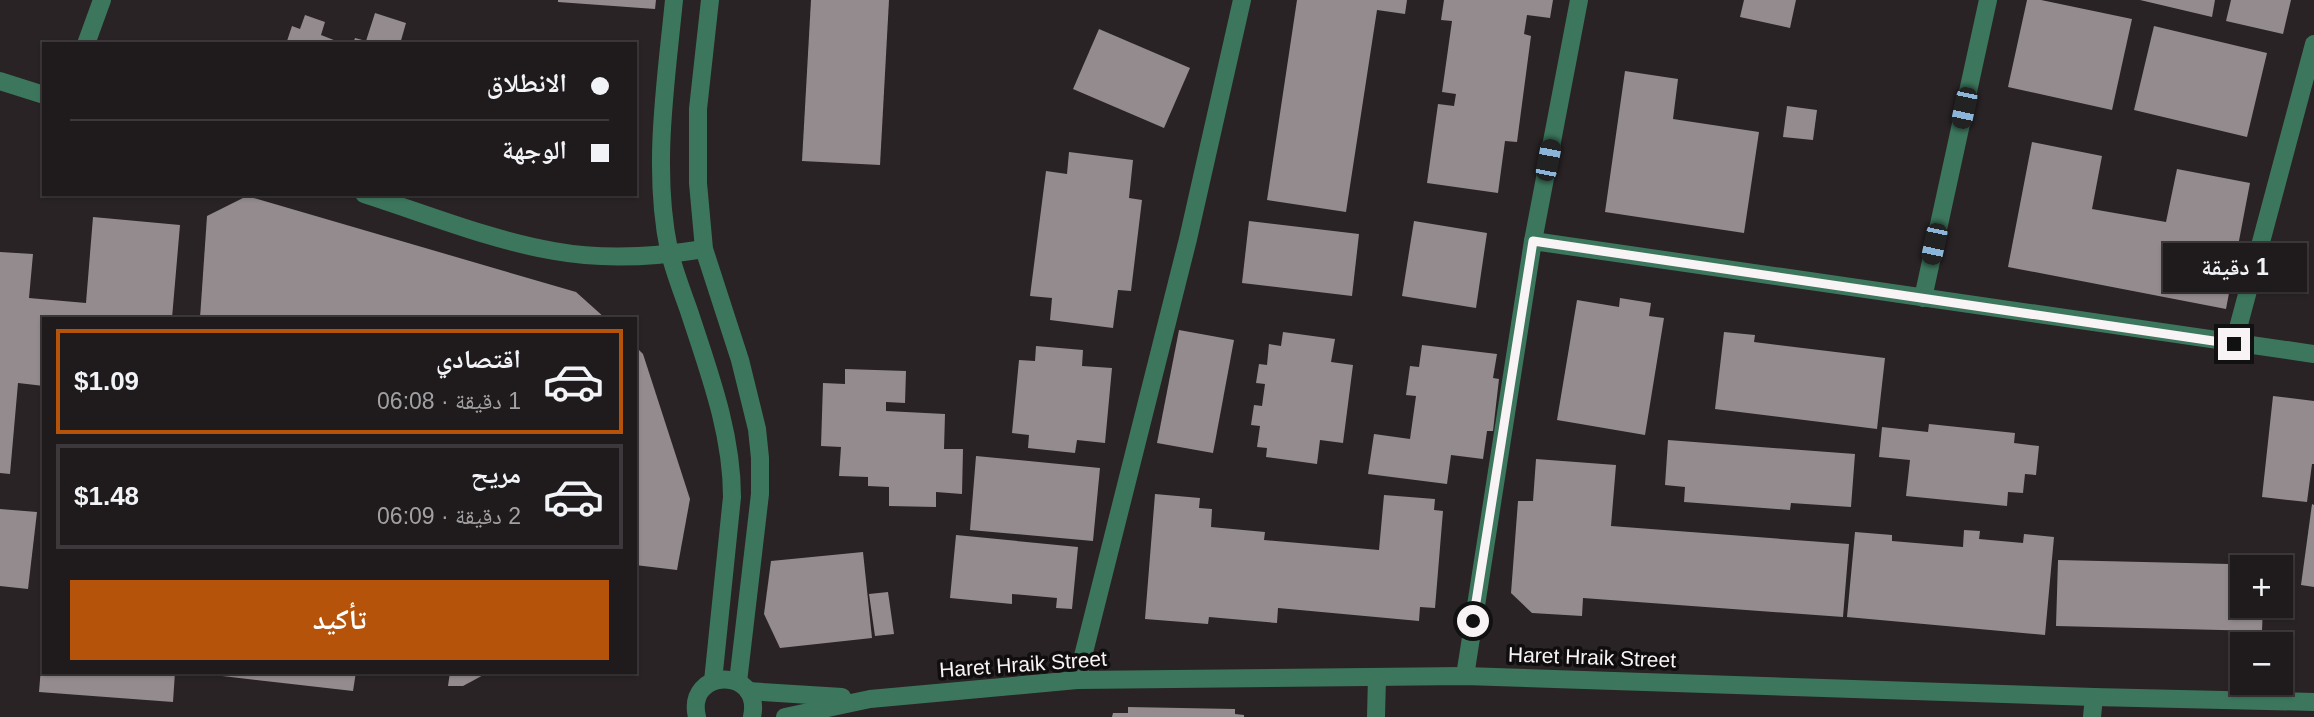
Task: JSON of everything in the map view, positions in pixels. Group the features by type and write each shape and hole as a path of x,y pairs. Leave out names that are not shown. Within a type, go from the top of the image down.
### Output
{"street":[{"path":"87,42 102,0"},
{"path":"674,0 664,105 663,220 670,254 704,356 731,455 732,498 713,681 702,689 696,701 697,717"},
{"path":"710,0 698,109 698,183 704,249 740,360 757,429 760,458 759,507 743,686 753,700 752,717"},
{"path":"1077,680 1188,239 1242,0"},
{"path":"1465,676 1533,241 1579,0"},
{"path":"1923,298 1988,0"},
{"path":"2234,344 2314,44"},
{"path":"0,82 42,94"},
{"path":"370,196 517,243 556,251 608,256 670,254 704,249"},
{"path":"1533,241 2314,354"},
{"name":"Haret Hraik Street","path":"785,717 870,699 1077,680 1465,676 2314,702"},
{"path":"1376,717 1377,677"},
{"name":"Haret Hraik Street","path":"713,681 725,679 743,686 870,699"},
{"path":"2092,717 2094,697"}],"building":[{"path":"558,0 656,0 655,9"},
{"path":"811,0 889,0 880,165 802,161"},
{"path":"1297,0 1407,0 1405,14 1377,10 1346,212 1267,200"},
{"path":"1444,0 1553,0 1550,18 1527,15 1524,34 1531,36 1517,142 1505,141 1498,193 1427,183 1438,104 1454,106 1456,94 1442,92 1452,21 1441,20"},
{"path":"1744,0 1796,0 1790,28 1740,17"},
{"path":"2027,0 2041,0 2132,19 2112,110 2008,87"},
{"path":"2140,0 2215,0 2212,17"},
{"path":"2231,0 2291,0 2283,34 2226,21"},
{"path":"375,13 406,23 401,42 354,42 355,38 366,41"},
{"path":"305,15 325,22 321,35 339,42 287,42 292,26 300,29"},
{"path":"2154,26 2267,53 2247,137 2134,110"},
{"path":"1099,29 1190,68 1164,128 1073,89"},
{"path":"1625,71 1678,79 1673,119 1759,132 1744,233 1605,212"},
{"path":"1787,106 1817,110 1813,140 1783,137"},
{"path":"2032,142 2102,156 2092,209 2166,222 2177,169 2250,183 2226,309 2008,267"},
{"path":"1069,152 1133,160 1129,198 1142,200 1131,291 1118,290 1113,328 1050,320 1052,298 1030,296 1046,171 1067,174"},
{"path":"247,196 576,292 604,317 200,317 207,216"},
{"path":"93,217 180,225 172,317 42,317 42,386 18,383 10,474 0,473 0,252 33,254 29,298 86,303"},
{"path":"1249,221 1359,234 1352,296 1242,283"},
{"path":"1414,221 1487,233 1476,308 1402,296"},
{"path":"1620,298 1651,303 1649,316 1664,318 1645,435 1557,420 1577,300 1619,307"},
{"path":"1179,330 1234,340 1213,453 1157,443"},
{"path":"1283,332 1335,339 1331,362 1353,365 1343,443 1320,440 1317,464 1266,457 1267,448 1257,447 1260,426 1251,425 1254,405 1262,406 1265,384 1256,383 1259,364 1267,365 1269,344 1281,346"},
{"path":"1724,332 1755,335 1754,342 1885,358 1877,429 1715,409"},
{"path":"1422,345 1497,354 1493,378 1499,379 1493,431 1487,431 1483,459 1451,455 1447,484 1368,474 1374,434 1410,439 1416,396 1406,395 1410,366 1419,367"},
{"path":"1036,346 1083,350 1082,366 1112,368 1105,443 1077,440 1075,453 1028,448 1029,435 1012,433 1019,360 1035,361"},
{"path":"637,348 643,354 690,499 677,570 637,565"},
{"path":"845,369 906,371 905,403 886,402 886,411 945,414 944,449 963,449 962,494 936,492 936,507 889,506 889,487 868,486 868,477 839,476 841,447 821,446 823,383 845,384"},
{"path":"2273,396 2314,401 2314,464 2307,502 2262,497"},
{"path":"1929,424 2015,433 2014,443 2039,446 2036,475 2025,474 2023,493 2008,492 2007,506 1906,496 1910,460 1879,457 1882,427 1928,432"},
{"path":"1668,440 1855,454 1851,507 1791,503 1790,510 1684,502 1685,487 1665,485"},
{"path":"976,456 1100,468 1093,541 970,530"},
{"path":"1536,459 1616,465 1611,526 1849,544 1843,617 1583,598 1582,616 1532,613 1511,593 1518,501 1533,501"},
{"path":"1155,494 1200,498 1199,508 1212,509 1211,527 1265,532 1264,540 1379,550 1384,495 1435,499 1434,510 1443,511 1435,608 1420,607 1419,621 1278,608 1277,623 1209,617 1208,624 1145,619"},
{"path":"2312,504 2314,505 2314,587 2301,585"},
{"path":"0,509 37,512 28,589 0,586"},
{"path":"1964,530 1980,531 1979,539 2023,543 2024,534 2054,537 2045,635 1847,617 1855,532 1892,535 1892,541 1963,547"},
{"path":"956,535 1078,547 1072,609 1056,608 1057,598 1012,594 1012,604 950,598"},
{"path":"863,552 872,638 780,648 764,614 771,561"},
{"path":"2058,560 2230,564 2230,618 2263,618 2262,631 2056,626"},
{"path":"888,592 894,634 875,636 869,594"},
{"path":"42,655 42,674 175,674 173,702 39,692"},
{"path":"222,674 356,674 353,691"},
{"path":"450,674 485,674 463,686 448,686"},
{"path":"1128,707 1235,709 1235,714 1244,717 1112,717 1113,713 1128,713"}],"route":[{"path":"1473,621 1533,241 2234,344"}]}
